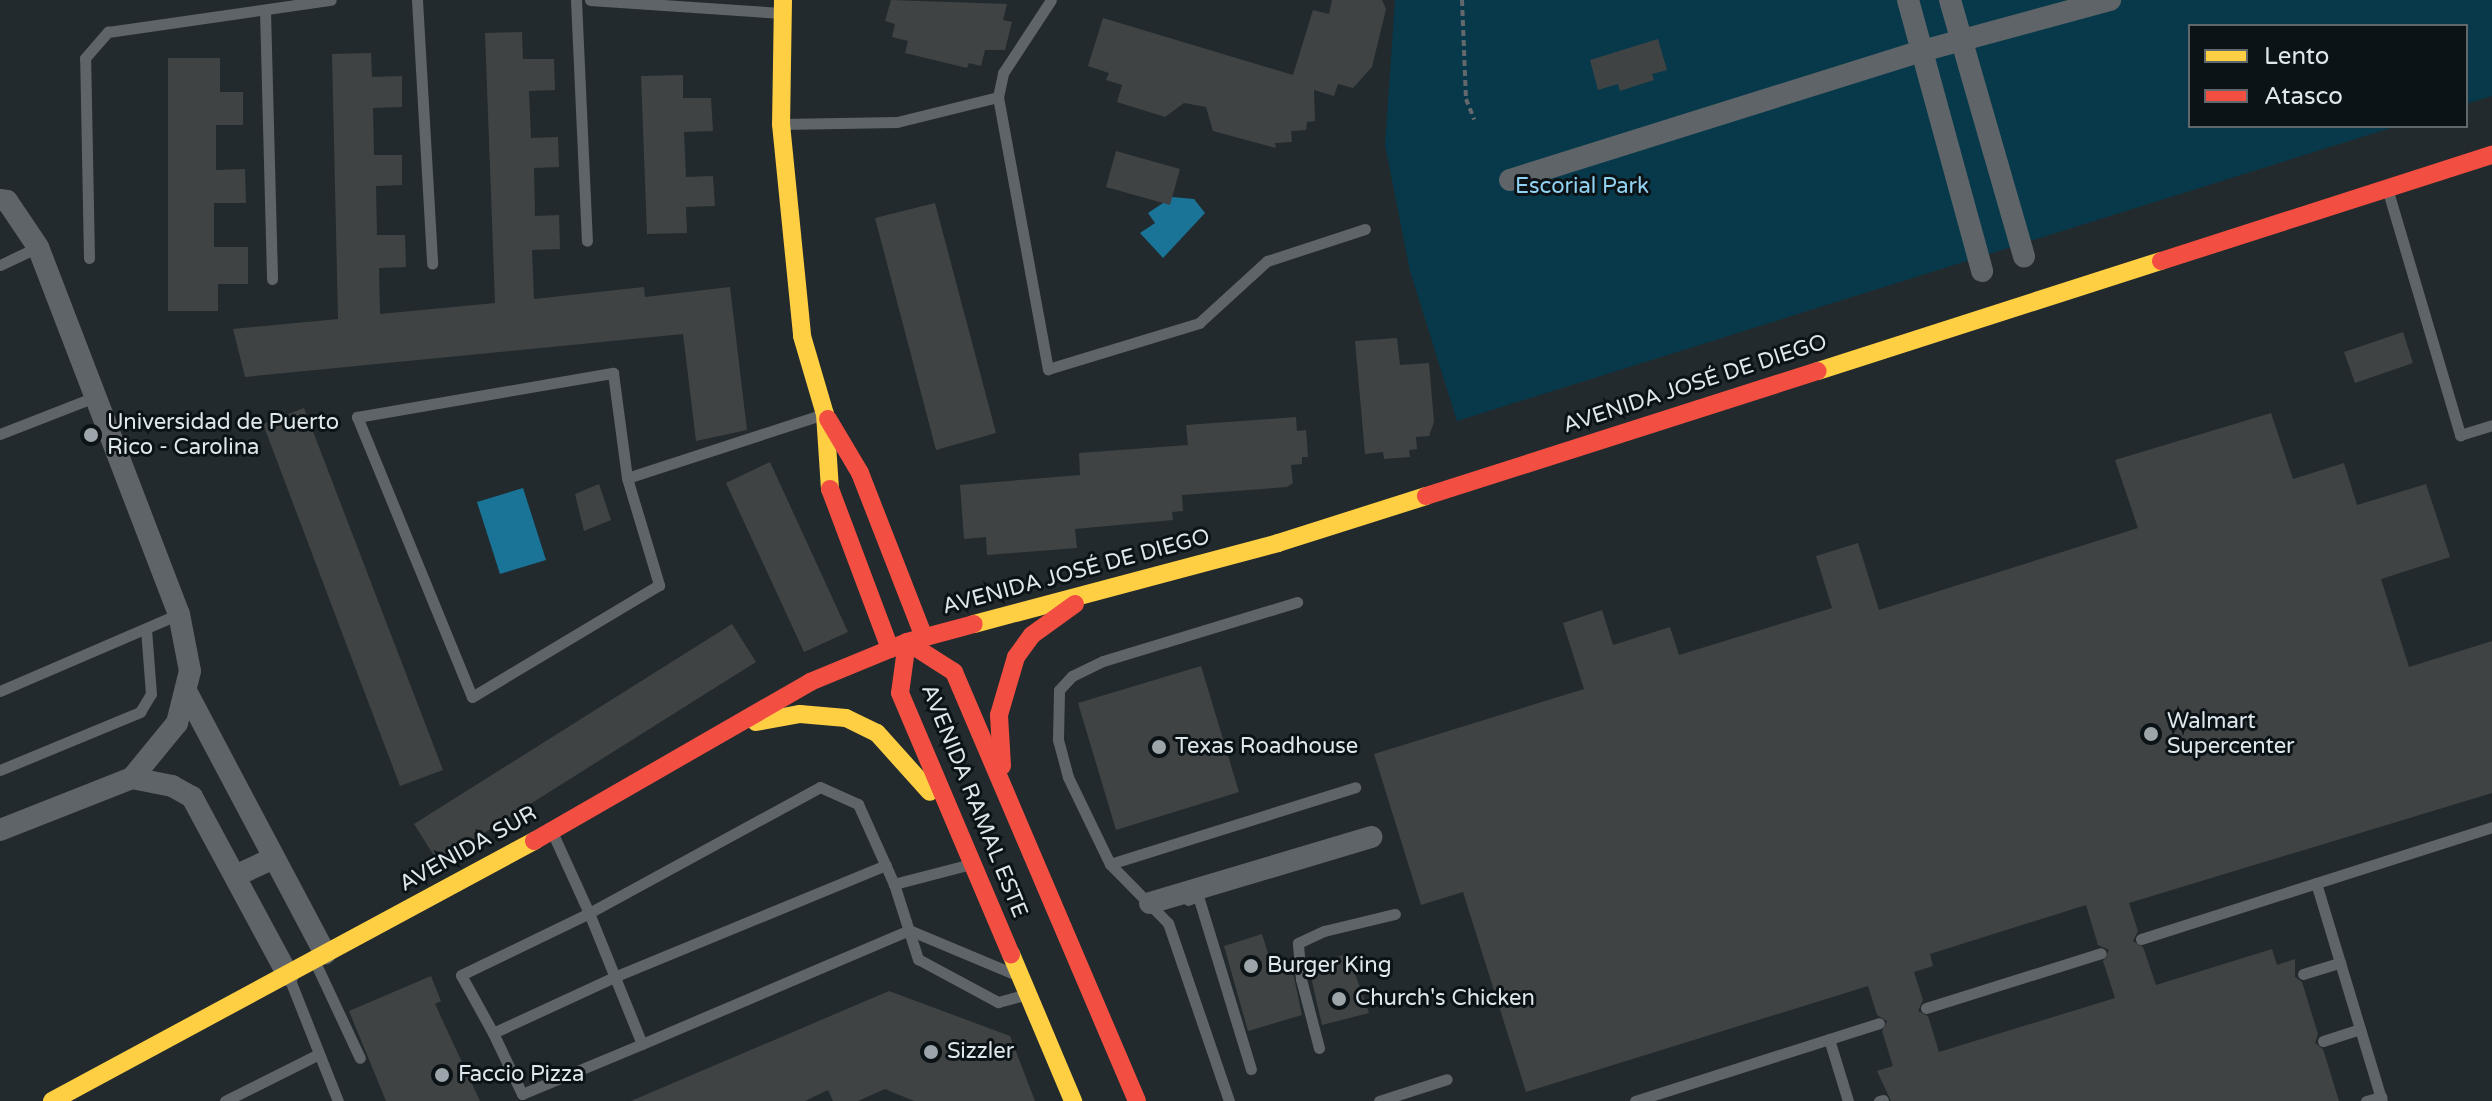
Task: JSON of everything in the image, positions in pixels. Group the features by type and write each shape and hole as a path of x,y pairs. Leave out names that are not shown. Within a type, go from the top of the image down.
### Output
{"street":[{"path":"1908,0 1982,271"},
{"path":"1950,0 2024,257"},
{"path":"1510,180 1922,51 2110,0"},
{"path":"781,7 781,124 802,336 825,414 828,484 907,643"},
{"name":"AVENIDA JOSÉ DE DIEGO","path":"907,643 1278,543 2492,155"},
{"path":"0,200 7,201 38,247 179,614 190,671 177,723 132,778 0,830"},
{"path":"825,414 860,473 907,643"},
{"path":"1003,787 999,715 1016,657 1056,614 1104,588"},
{"name":"AVENIDA SUR","path":"52,1101 552,831 743,724 810,682 907,643"},
{"name":"AVENIDA RAMAL ESTE","path":"1073,1101 900,693 907,643 954,672 1137,1101"},
{"path":"186,691 274,858 319,957"},
{"path":"743,724 800,714 846,718 877,733 909,764 958,831"},
{"path":"132,778 172,786 192,797 288,975"},
{"path":"1154,906 1371,837"},
{"path":"235,876 274,858"}],"lane":[{"path":"89,258 85,58 108,32 331,0"},
{"path":"417,0 432,264"},
{"path":"576,0 587,241"},
{"path":"590,0 781,7"},
{"path":"1051,0 1003,73 998,97 1048,369 1199,323 1267,261 1365,229"},
{"path":"265,10 272,279"},
{"path":"781,124 897,122 998,97"},
{"path":"2387,188 2460,435 2492,425"},
{"path":"0,265 38,247"},
{"path":"613,373 627,478 659,585 472,697 357,417 613,373"},
{"path":"0,434 95,397"},
{"path":"627,478 825,414"},
{"path":"1229,1101 1168,923 1110,864 1068,777 1058,739 1059,690 1072,676 1103,661 1297,602"},
{"path":"0,691 179,614"},
{"path":"0,770 140,712 151,694 146,629"},
{"path":"1024,985 909,930 522,1094 461,975 589,913 820,787 858,804 894,884 909,930 918,959 998,1002 1024,985"},
{"path":"1110,864 1355,787"},
{"path":"2141,939 2492,827"},
{"path":"552,831 642,1044"},
{"path":"894,884 972,864"},
{"path":"493,1033 614,977 886,865"},
{"path":"2316,883 2381,1099 2366,1101"},
{"path":"1154,906 1198,896 1251,1069"},
{"path":"1319,1048 1301,979 1298,943 1324,931 1395,914"},
{"path":"1926,1008 2101,953"},
{"path":"319,957 360,1058"},
{"path":"2303,974 2340,963"},
{"path":"288,975 338,1101"},
{"path":"1635,1101 1879,1023"},
{"path":"2323,1041 2360,1029"},
{"path":"1829,1039 1848,1101"},
{"path":"225,1101 319,1054"},
{"path":"1379,1101 1447,1079"}],"path":[{"path":"1462,0 1466,99 1474,119"}],"green space":[{"name":"Escorial Park","path":"1395,0 2492,0 2492,96 2468,103 2468,24 2188,24 2188,128 2391,128 1457,421 1410,271 1385,145"}],"water":[{"path":"1172,197 1194,199 1205,213 1163,258 1140,233 1155,223 1148,213"},
{"path":"523,488 546,560 500,574 477,502"}],"building":[{"path":"891,0 1007,4 1003,20 1012,22 1005,50 985,50 981,66 969,63 967,68 905,53 908,41 892,37 895,24 885,21"},
{"path":"1332,0 1382,0 1386,9 1372,67 1353,88 1338,84 1334,96 1314,90 1315,121 1307,122 1306,130 1291,131 1292,142 1275,143 1276,148 1213,131 1206,107 1184,103 1165,117 1117,102 1122,85 1106,80 1109,73 1088,66 1103,18 1293,75 1313,10 1329,14"},
{"path":"522,32 523,59 554,59 555,90 529,91 531,138 558,137 559,167 534,168 535,216 559,215 560,249 532,250 534,299 644,287 645,297 730,287 747,430 696,441 683,334 245,377 233,329 338,319 332,54 371,53 372,77 402,76 402,107 373,108 374,155 402,155 402,185 376,186 377,235 405,235 406,267 379,268 380,314 495,303 485,33"},
{"path":"1658,39 1667,70 1652,74 1654,80 1620,91 1618,84 1598,90 1590,60"},
{"path":"168,58 220,58 220,92 243,92 243,125 216,125 216,170 245,169 246,203 214,203 214,247 248,247 248,284 218,284 218,311 168,311"},
{"path":"683,75 683,98 711,98 713,131 684,132 686,177 713,176 715,206 686,207 687,233 647,234 641,76"},
{"path":"1116,151 1180,169 1170,205 1106,187"},
{"path":"935,203 996,433 936,450 875,218"},
{"path":"2403,332 2413,363 2355,383 2344,352"},
{"path":"1397,338 1400,365 1429,363 1434,422 1429,436 1416,437 1417,449 1409,450 1410,457 1384,459 1383,452 1365,454 1355,341"},
{"path":"304,408 443,770 400,786 263,424"},
{"path":"2271,413 2293,479 2344,463 2357,505 2426,484 2450,557 2381,579 2409,667 2492,641 2492,793 2129,903 2138,931 2133,941 2143,947 2156,985 2272,949 2277,965 2295,959 2295,977 2302,982 2318,1034 2315,1043 2323,1049 2339,1101 1891,1101 1877,1071 1893,1066 1882,1031 1887,1021 1877,1015 1868,986 1526,1092 1463,892 1421,905 1374,754 1584,689 1563,623 1602,610 1613,645 1670,627 1679,655 1832,608 1816,556 1858,543 1879,610 2138,528 2115,460","holes":["2086,905 2098,945 2109,950 2103,961 2115,998 1939,1052 1928,1016 1918,1011 1923,1000 1914,972 1933,966 1930,954"]},
{"path":"1296,417 1297,431 1306,430 1308,457 1302,457 1302,464 1291,465 1293,483 1287,487 1182,495 1183,511 1172,512 1173,520 1075,529 1077,548 987,555 986,537 964,539 960,485 1080,475 1079,453 1188,445 1186,425"},
{"path":"770,462 848,632 804,652 726,483"},
{"path":"599,484 611,520 584,531 575,494"},
{"path":"732,624 756,662 438,862 414,824"},
{"name":"Texas Roadhouse","path":"1201,666 1239,792 1116,830 1078,703"},
{"name":"Burger King","path":"1262,934 1274,973 1292,968 1302,1015 1248,1031 1224,946"},
{"name":"Church's Chicken","path":"1348,954 1369,1013 1322,1025 1308,964"},
{"path":"431,976 441,1001 435,1004 480,1101 386,1101 349,1011"},
{"path":"889,991 1010,1036 1035,1101 914,1101 885,1089 858,1101 833,1101 828,1090 805,1101 631,1101"}],"traffic: slow":[{"path":"783,0 781,124 802,336 825,414 830,489"},
{"path":"1818,371 2161,261"},
{"path":"974,624 1278,543 1426,496"},
{"path":"756,722 800,714 846,718 877,733 930,792"},
{"path":"52,1101 534,841"},
{"path":"1011,954 1073,1101"}],"traffic: jam":[{"path":"2161,261 2492,155"},
{"path":"1426,496 1818,371"},
{"path":"828,419 860,473 924,637"},
{"path":"830,489 890,649"},
{"path":"1002,766 999,715 1016,657 1032,635 1075,604"},
{"path":"534,841 810,682 907,642 974,624"},
{"path":"907,642 954,672 1137,1101"},
{"path":"907,642 900,693 1011,954"}],"place":[{"name":"Universidad de Puerto Rico - Carolina","path":"91,435"},
{"name":"Walmart Supercenter","path":"2151,734"},
{"name":"Texas Roadhouse","path":"1159,747"},
{"name":"Burger King","path":"1251,966"},
{"name":"Church's Chicken","path":"1339,999"},
{"name":"Sizzler","path":"931,1052"},
{"name":"Faccio Pizza","path":"442,1075"}]}
